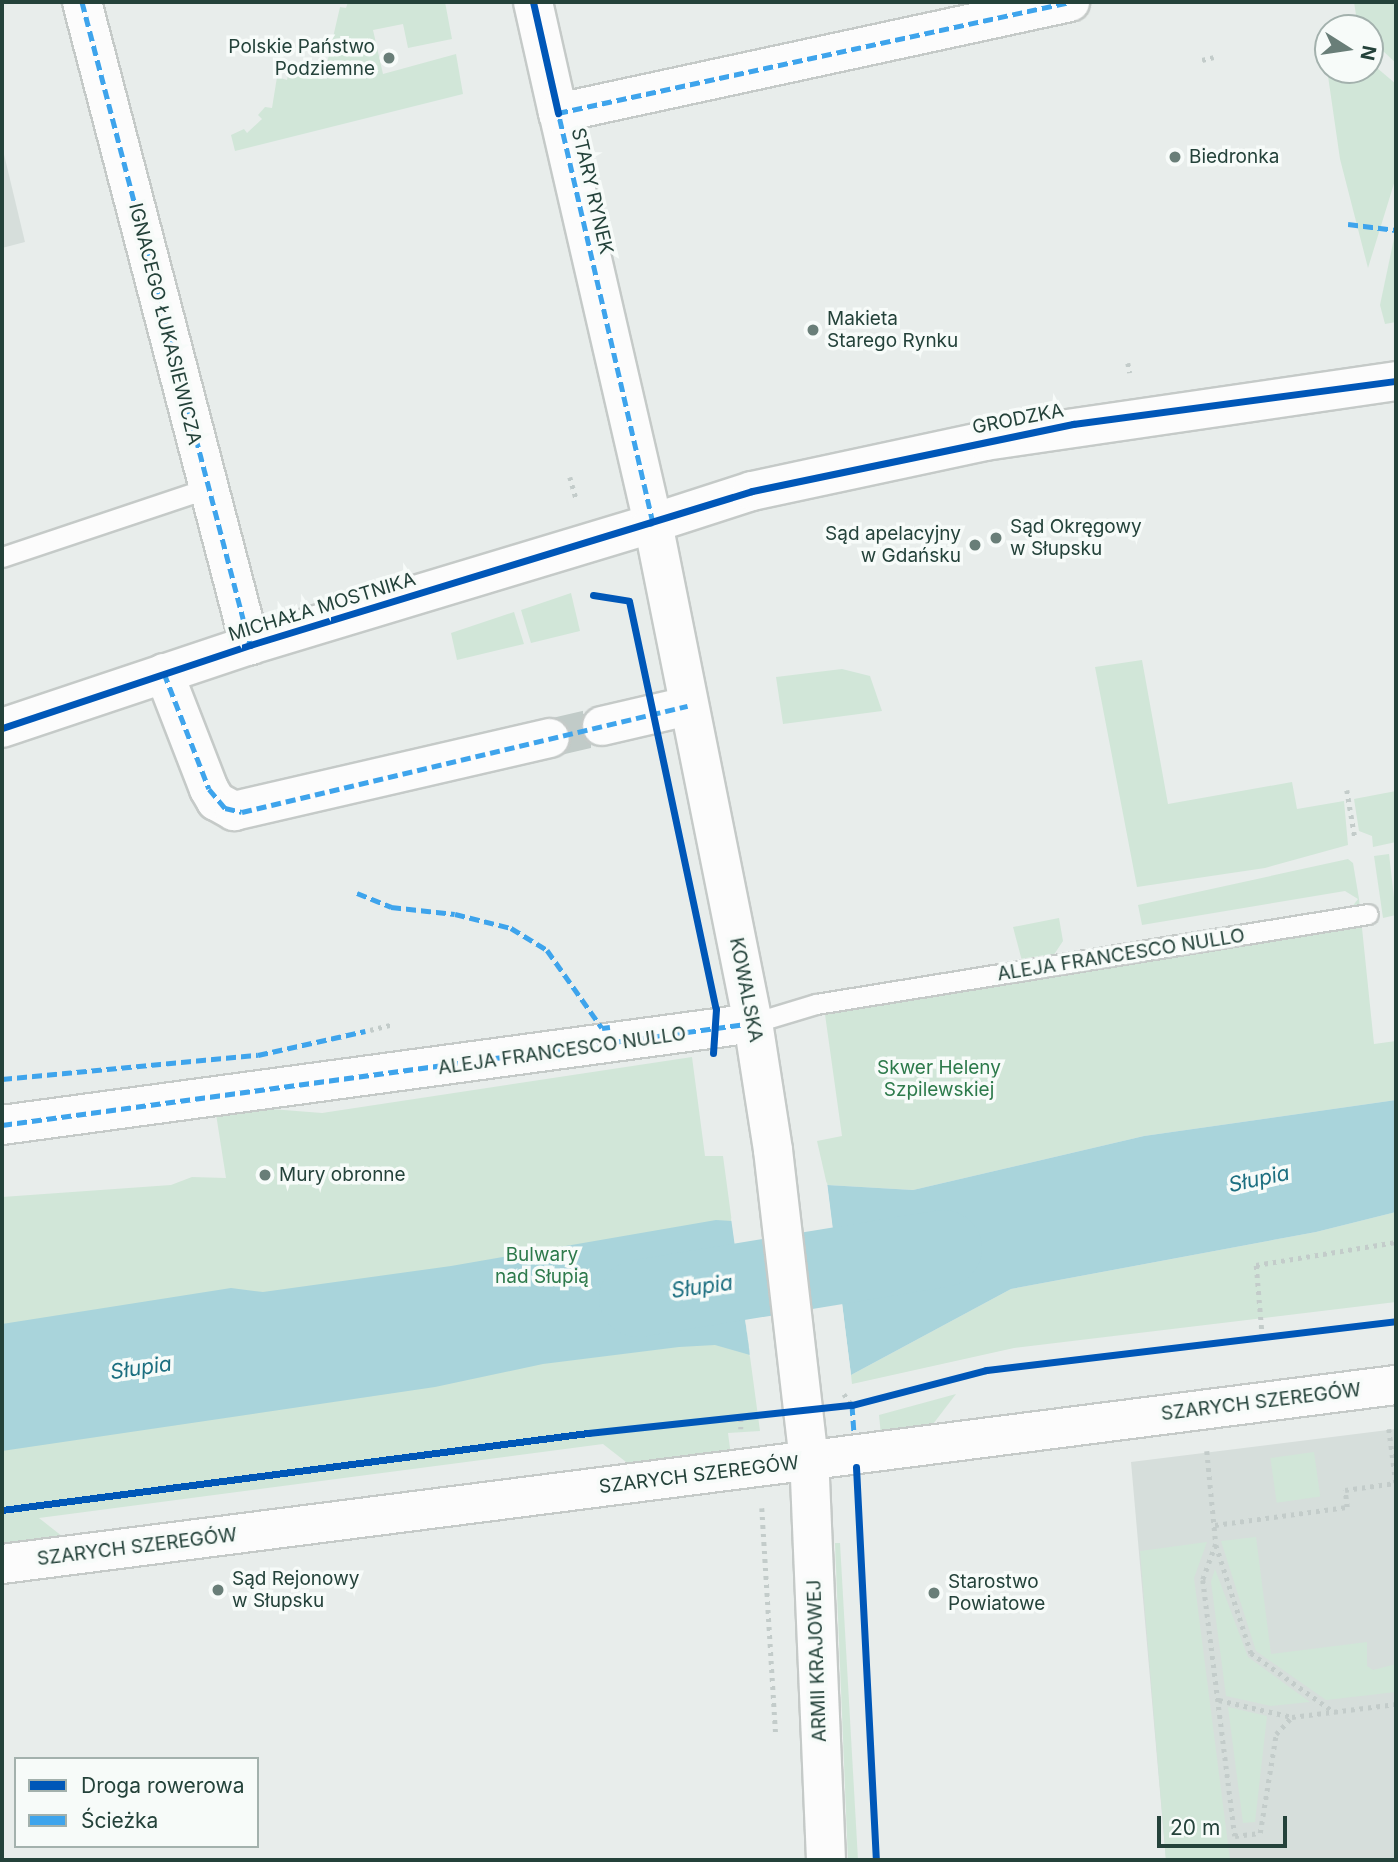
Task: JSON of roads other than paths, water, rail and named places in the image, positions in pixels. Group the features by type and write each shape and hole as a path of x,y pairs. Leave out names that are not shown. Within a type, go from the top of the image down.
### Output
{"street":[{"name":"IGNACEGO ŁUKASIEWICZA","path":"82,2 250,645"},
{"path":"533,2 558,113"},
{"name":"STARY RYNEK","path":"653,523 558,113 1070,2"},
{"name":"GRODZKA","path":"653,523 752,491 985,441 1396,381"},
{"name":"MICHAŁA MOSTNIKA","path":"2,728 250,645 653,523"},
{"name":"KOWALSKA","path":"653,523 753,1023 773,1150 809,1461"},
{"path":"163,673 209,789 216,801 234,811 550,738"},
{"path":"601,726 688,706"},
{"name":"ALEJA FRANCESCO NULLO","path":"2,1125 753,1023"},
{"name":"SZARYCH SZEREGÓW","path":"2,1564 1396,1385"},
{"name":"ARMII KRAJOWEJ","path":"809,1461 826,1860"}],"lane":[{"path":"2,557 208,488"},
{"name":"ALEJA FRANCESCO NULLO","path":"753,1023 816,1004 1368,914"}],"water":[{"path":"1396,1100 1396,1212 1316,1232 1011,1289 851,1375 827,1185 913,1190 1144,1136"},
{"path":"716,1220 732,1221 750,1355 715,1345 543,1364 435,1387 2,1451 2,1324 231,1288 263,1292 451,1266"}],"waterway":[{"name":"Słupia","path":"637,1298 943,1248"}],"tunnel":[{"path":"550,738 602,726"}],"place":[{"name":"Polskie Państwo Podziemne","path":"389,58"},
{"name":"Biedronka","path":"1175,157"},
{"name":"Makieta Starego Rynku","path":"813,330"},
{"name":"Sąd Okręgowy w Słupsku","path":"996,538"},
{"name":"Sąd apelacyjny w Gdańsku","path":"975,545"},
{"name":"Mury obronne","path":"265,1175"},
{"name":"Sąd Rejonowy w Słupsku","path":"218,1590"},
{"name":"Starostwo Powiatowe","path":"934,1593"}],"park label":[{"name":"Skwer Heleny Szpilewskiej","path":"939,1079"},
{"name":"Bulwary nad Słupią","path":"542,1266"}]}
